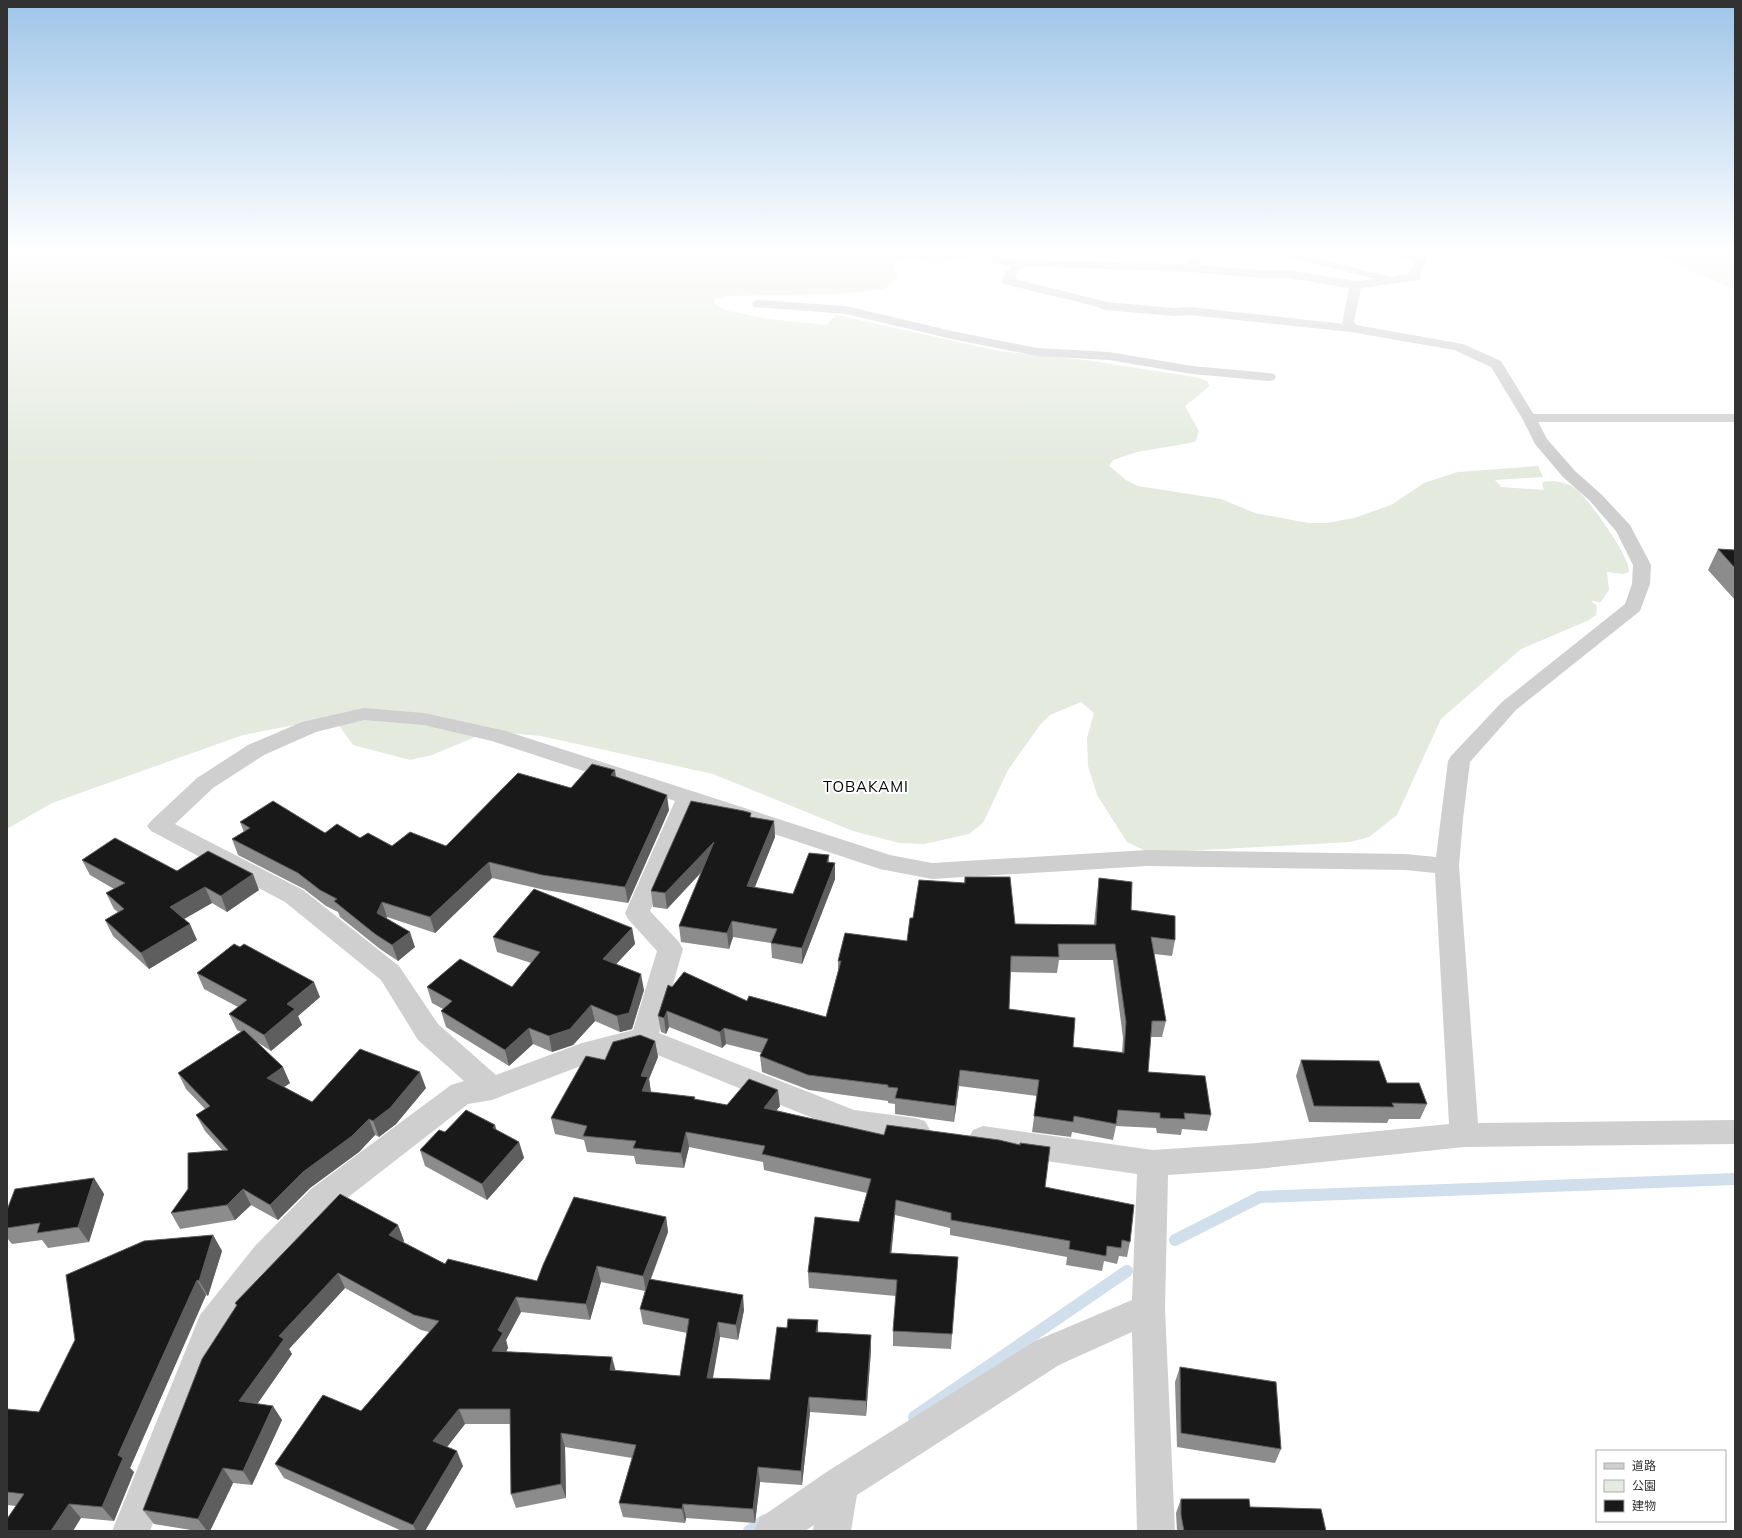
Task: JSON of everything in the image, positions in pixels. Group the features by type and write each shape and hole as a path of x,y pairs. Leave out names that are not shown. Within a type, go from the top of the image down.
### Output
{"street":[{"path":"900,323 1037,352 1109,356 1192,370 1269,377"},
{"path":"1297,323 1351,328 1458,347 1496,364 1529,418 1540,441 1569,474 1596,498 1624,529 1642,564 1642,584 1633,607 1509,706 1460,761 1451,819 1447,866 1464,1135"},
{"path":"1348,323 1351,328"},
{"path":"1529,418 1735,418"},
{"path":"492,1088 428,1032 390,973 294,896 159,826 205,783 256,750 309,727 364,714 424,719 498,736 888,864 932,871 1147,858 1405,862 1447,866"},
{"path":"644,1038 670,949 637,913 688,798"},
{"path":"131,1531 212,1326 266,1256 322,1199 461,1093 492,1088 582,1054 644,1038 852,1122 1153,1163 1257,1156 1464,1135 1735,1132"},
{"path":"1153,1163 1148,1309 1156,1531"},
{"path":"773,1531 841,1484 1047,1353 1148,1309"},
{"path":"832,1531 841,1484"}],"green space":[{"path":"7,323 805,323 827,325 829,323 871,323 999,351 1085,360 1195,377 1207,381 1210,386 1185,406 1199,431 1195,442 1137,452 1113,460 1109,466 1126,480 1138,486 1221,499 1255,513 1308,523 1326,523 1354,518 1391,505 1424,483 1458,472 1538,466 1543,477 1495,480 1501,487 1544,490 1542,484 1543,482 1552,481 1564,483 1576,489 1590,504 1608,529 1628,565 1629,572 1624,574 1607,572 1609,590 1601,602 1591,601 1597,606 1596,615 1587,621 1521,649 1441,719 1397,815 1369,837 1350,842 1150,853 1127,842 1097,795 1088,766 1087,738 1094,713 1081,702 1050,715 1040,725 1008,770 983,823 969,834 924,844 899,843 853,831 713,774 541,736 498,732 475,737 432,755 410,760 353,745 338,724 294,725 243,735 52,803 7,829"}],"building":[{"path":"1718,549 1735,550 1735,568"},
{"path":"592,764 615,770 611,775 667,795 625,887 542,875 489,862 430,917 382,902 377,913 410,932 392,945 375,934 334,901 337,899 320,890 298,873 232,839 250,828 240,822 273,801 325,833 337,824 360,838 368,833 392,846 410,832 446,846 518,773 571,788"},
{"path":"691,801 744,811 751,813 750,817 774,821 747,886 793,894 809,853 829,855 827,862 835,863 802,948 771,943 777,929 732,921 727,933 679,926 714,842 665,893 651,891"},
{"path":"115,838 177,871 208,851 253,874 221,896 205,887 170,907 190,924 141,953 105,920 124,909 106,893 125,883 82,860"},
{"path":"965,877 1010,877 1015,924 1096,925 1099,878 1132,882 1131,910 1175,916 1175,940 1151,937 1166,1021 1152,1021 1148,1072 1205,1076 1211,1115 1184,1113 1185,1119 1160,1118 1160,1113 1118,1110 1116,1124 1074,1116 1073,1122 1034,1116 1039,1080 960,1070 955,1106 895,1098 898,1088 888,1087 888,1085 808,1075 760,1056 768,1039 724,1028 720,1032 667,1011 664,1018 658,1016 668,985 672,987 684,972 747,1001 749,996 826,1017 841,961 838,961 845,933 907,941 910,918 913,918 919,880 965,883","holes":["1058,944 1115,944 1126,1022 1124,1053 1073,1047 1075,1018 1009,1009 1011,956 1059,957"]},
{"path":"534,889 632,928 603,959 641,974 629,1013 617,1016 591,1005 570,1029 549,1036 529,1028 505,1050 441,1011 452,1001 427,987 460,959 512,987 540,952 493,937"},
{"path":"234,944 240,947 244,944 314,982 287,1004 295,1009 264,1035 229,1014 247,1000 197,973"},
{"path":"244,1030 283,1067 267,1078 312,1102 360,1049 420,1072 390,1108 373,1121 369,1119 352,1136 303,1172 270,1205 243,1189 227,1205 171,1213 188,1189 188,1153 228,1150 196,1115 210,1106 178,1073"},
{"path":"640,1035 655,1041 641,1076 648,1077 642,1091 695,1097 694,1099 727,1105 749,1079 778,1090 764,1108 884,1135 887,1125 999,1140 1020,1145 1020,1143 1050,1147 1045,1187 1134,1205 1130,1242 1122,1240 1121,1248 1107,1246 1106,1256 1069,1249 1070,1241 951,1220 951,1213 896,1200 890,1253 958,1257 952,1334 893,1331 897,1280 808,1272 815,1217 859,1222 871,1179 762,1154 765,1146 686,1132 681,1153 633,1148 636,1141 583,1136 587,1126 551,1118 586,1056 605,1060 613,1042"},
{"path":"1301,1060 1379,1061 1387,1083 1419,1083 1427,1104 1392,1103 1394,1107 1314,1106"},
{"path":"466,1110 495,1125 493,1128 519,1142 482,1184 420,1150 439,1130 445,1132"},
{"path":"94,1178 78,1227 37,1233 40,1223 7,1228 7,1210 15,1189"},
{"path":"340,1194 398,1225 389,1235 445,1264 448,1259 537,1281 574,1197 666,1217 643,1276 597,1266 586,1304 516,1297 498,1330 503,1333 492,1351 612,1357 610,1370 680,1376 689,1319 640,1309 649,1279 743,1295 736,1325 718,1322 707,1378 770,1380 777,1327 787,1328 788,1319 818,1320 816,1332 871,1335 866,1401 809,1397 801,1471 758,1467 753,1509 683,1504 682,1509 619,1503 636,1445 561,1433 561,1484 511,1494 510,1409 459,1409 433,1441 457,1451 413,1525 275,1464 323,1395 361,1411 439,1321 414,1315 338,1273 279,1336 284,1339 239,1401 273,1406 243,1471 223,1468 198,1519 143,1510 202,1359 237,1305 235,1303"},
{"path":"213,1235 199,1281 197,1280 118,1455 123,1458 102,1507 69,1504 51,1531 7,1531 7,1519 24,1494 7,1492 7,1409 39,1412 75,1340 66,1275 144,1241"},
{"path":"1180,1367 1276,1382 1281,1449 1181,1433"},
{"path":"1181,1499 1249,1499 1250,1507 1321,1509 1326,1531 1184,1531 1181,1515"}],"waterway":[{"path":"1175,1240 1260,1197 1735,1179"},
{"path":"914,1417 1127,1271"},
{"path":"749,1531 765,1520"}],"district":[{"name":"TOBAKAMI","path":"866,787"}]}
